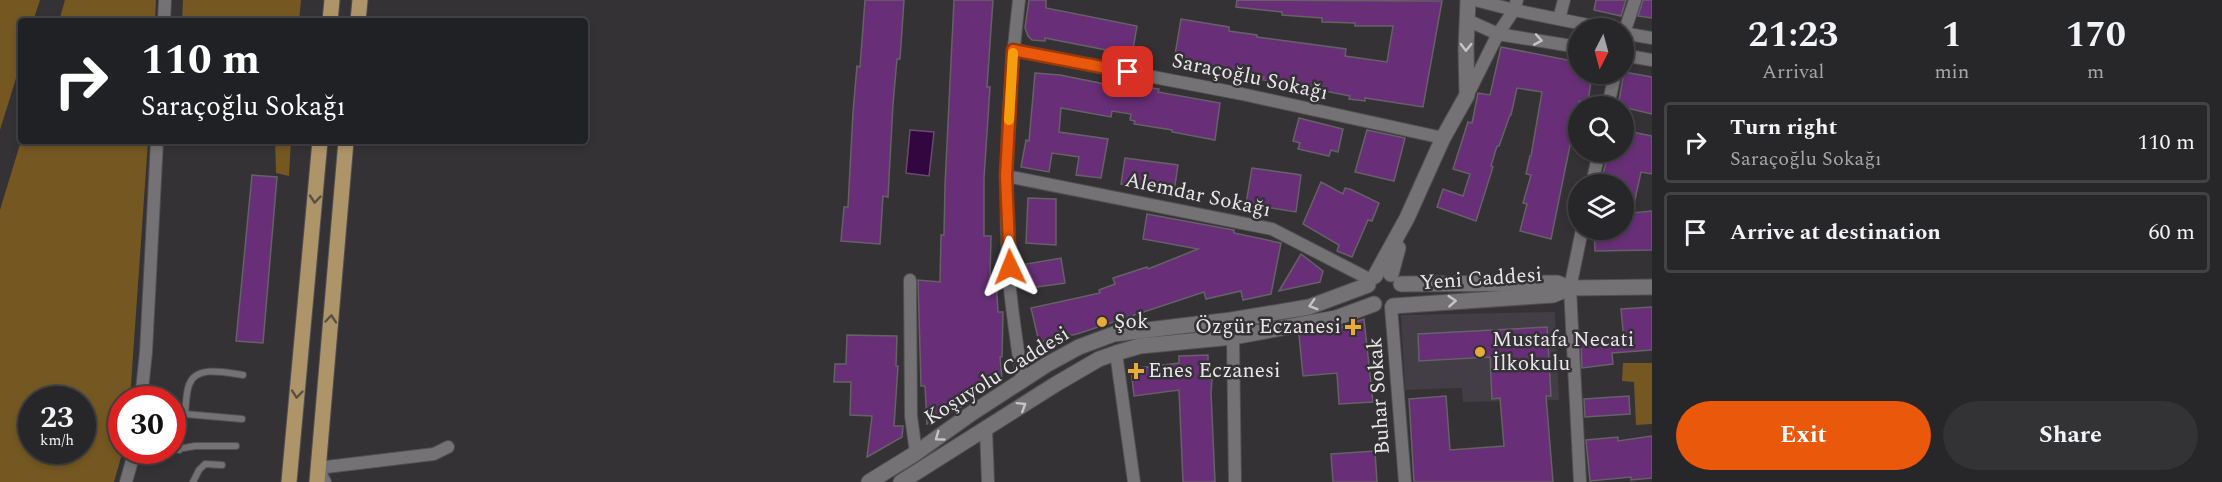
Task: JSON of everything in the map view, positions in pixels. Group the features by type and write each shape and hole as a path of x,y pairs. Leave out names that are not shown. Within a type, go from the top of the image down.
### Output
{"main road":[{"path":"330,18 332,0"},
{"path":"358,18 360,0"},
{"path":"289,482 320,144"},
{"path":"317,475 346,144"}],"street":[{"path":"164,18 165,0"},
{"path":"1019,0 1013,50 1006,176 1010,289 1022,380"},
{"path":"1467,95 1468,0"},
{"path":"1475,0 1516,5 1568,21"},
{"path":"1559,19 1564,0"},
{"path":"1629,18 1635,0"},
{"path":"1374,304 1368,294 1381,280 1443,138 1498,34 1516,5"},
{"path":"1467,20 1498,34 1568,45"},
{"path":"1634,36 1652,38"},
{"name":"Saraçoğlu Sokağı","path":"1013,50 1242,94 1443,138"},
{"path":"1634,57 1652,60"},
{"path":"142,386 158,144"},
{"name":"Alemdar Sokağı","path":"1006,176 1272,229 1381,280"},
{"path":"1580,240 1570,288 1580,482"},
{"path":"910,280 911,416 916,453"},
{"path":"1381,280 1401,299 1392,307"},
{"name":"Yeni Caddesi","path":"1381,280 1557,283 1570,288"},
{"name":"Koşuyolu Caddesi","path":"869,482 916,453 1022,380 1078,347 1114,334 1231,320 1310,307 1381,280"},
{"name":"Yeni Caddesi","path":"1374,304 1379,308 1553,295 1570,288 1652,287"},
{"name":"Koşuyolu Caddesi","path":"901,482 1099,359 1140,346 1233,337 1336,318 1374,304"},
{"name":"Buhar Sokak","path":"1392,307 1405,482"},
{"path":"1231,320 1236,482"},
{"path":"1114,334 1134,482"},
{"path":"972,413 986,429 988,482"},
{"path":"317,475 434,454 448,447"},
{"path":"126,482 131,464"},
{"path":"317,475 325,482"}],"lane":[{"path":"186,405 188,387 192,379 200,374 214,371 243,375"},
{"path":"186,414 242,419"},
{"path":"186,448 236,446"},
{"path":"193,482 198,470 205,464 222,465"}],"shaded area":[{"path":"0,0 40,0 34,18 18,18 18,72 0,130"},
{"path":"65,0 156,0 155,18 60,18"},
{"path":"183,0 301,0 299,18 182,18"},
{"path":"910,130 934,132 929,176 906,173"},
{"path":"20,144 148,144 131,386 108,386 108,464 119,464 114,482 0,482 0,210"},
{"path":"275,144 291,144 289,176 276,173"},
{"name":"Mustafa Necati İlkokulu","path":"1555,312 1559,400 1463,402 1462,388 1405,390 1401,315"},
{"path":"1623,363 1652,363 1652,424 1636,425 1634,382 1622,381"}],"building":[{"path":"865,0 904,0 900,59 897,59 893,104 888,197 883,196 880,244 841,241 844,207 848,207 853,112 857,66 860,67"},
{"path":"954,0 993,0 987,87 990,87 984,178 984,236 991,236 990,278 996,278 998,312 1003,312 1002,357 1000,357 1002,379 962,400 963,406 927,424 925,386 921,386 918,280 940,282"},
{"path":"1029,0 1046,0 1046,8 1137,26 1132,55 1045,38 1045,41 1032,40 1025,28"},
{"path":"1237,0 1442,1 1423,107 1365,98 1365,101 1349,99 1350,96 1320,90 1321,88 1263,80 1264,77 1174,61 1181,19 1229,27 1229,31 1257,35 1257,37 1346,49 1345,56 1387,62 1393,26 1355,26 1355,23 1322,22 1322,18 1282,15 1282,12 1236,7"},
{"path":"1596,0 1626,0 1621,16 1594,10"},
{"path":"1643,0 1652,0 1652,18 1638,16"},
{"path":"1501,47 1568,60 1568,84 1591,84 1589,96 1568,96 1568,155 1551,239 1520,231 1527,204 1523,203 1531,175 1526,174 1542,92 1517,88 1511,115 1499,146 1497,146 1491,166 1493,167 1476,221 1437,207 1443,189 1463,196 1470,174 1453,169 1468,122 1472,123 1478,93 1490,95"},
{"path":"1035,73 1060,75 1105,84 1105,81 1159,89 1158,92 1220,103 1215,140 1134,124 1135,121 1130,120 1131,114 1112,111 1111,117 1061,108 1059,132 1108,139 1101,178 1076,175 1079,157 1052,153 1049,172 1021,167 1026,140 1029,141"},
{"path":"1634,74 1652,77 1652,114 1634,110 1634,96 1620,96 1622,84 1634,84"},
{"path":"1299,118 1343,129 1338,152 1331,150 1329,156 1298,149 1300,143 1293,141"},
{"path":"1367,130 1405,138 1394,181 1355,172"},
{"path":"1634,132 1652,136 1652,174 1641,172 1634,204 1634,174 1603,174 1606,162 1634,162"},
{"path":"1125,158 1178,165 1174,192 1121,184"},
{"path":"1252,168 1301,175 1296,212 1246,204"},
{"path":"252,175 277,177 263,343 236,341"},
{"path":"1321,182 1343,194 1345,188 1350,189 1379,203 1372,221 1368,220 1352,257 1337,251 1339,245 1303,224"},
{"path":"1028,198 1056,199 1056,245 1026,243"},
{"path":"1652,211 1652,250 1595,251 1594,240 1634,240 1634,213"},
{"path":"1147,214 1234,230 1234,233 1281,243 1271,294 1243,300 1241,291 1206,299 1204,292 1077,334 1039,342 1031,308 1100,293 1099,290 1115,284 1113,278 1147,267 1148,269 1198,249 1143,239"},
{"path":"1301,254 1323,271 1320,282 1279,291"},
{"path":"1061,258 1065,283 1030,288 1026,264"},
{"path":"1652,307 1652,350 1612,353 1613,364 1582,368 1581,345 1624,341 1621,309"},
{"path":"1364,319 1373,402 1339,404 1337,373 1303,376 1299,335 1338,328"},
{"path":"1547,327 1551,396 1546,396 1553,482 1414,482 1409,399 1446,396 1450,450 1504,446 1500,398 1492,399 1490,357 1419,361 1418,334"},
{"path":"847,335 897,336 896,366 898,366 894,426 903,426 902,437 867,457 872,416 850,415 851,382 834,382 835,364 846,364"},
{"path":"1208,355 1208,379 1212,379 1215,482 1183,482 1179,390 1134,396 1131,369 1179,363 1179,356"},
{"path":"1629,396 1630,414 1585,417 1584,399"},
{"path":"1652,436 1652,478 1631,480 1631,477 1590,481 1586,440 1618,437 1618,441"},
{"path":"1375,451 1377,482 1333,482 1331,454"}],"slow traffic":[{"path":"1009,120 1013,53"}],"place":[{"name":"Şok","path":"1102,322"},
{"name":"Özgür Eczanesi","path":"1353,327"},
{"name":"Mustafa Necati İlkokulu","path":"1480,352"},
{"name":"Enes Eczanesi","path":"1136,371"}],"route":[{"path":"1010,267 1006,176 1013,50 1128,72"}]}
